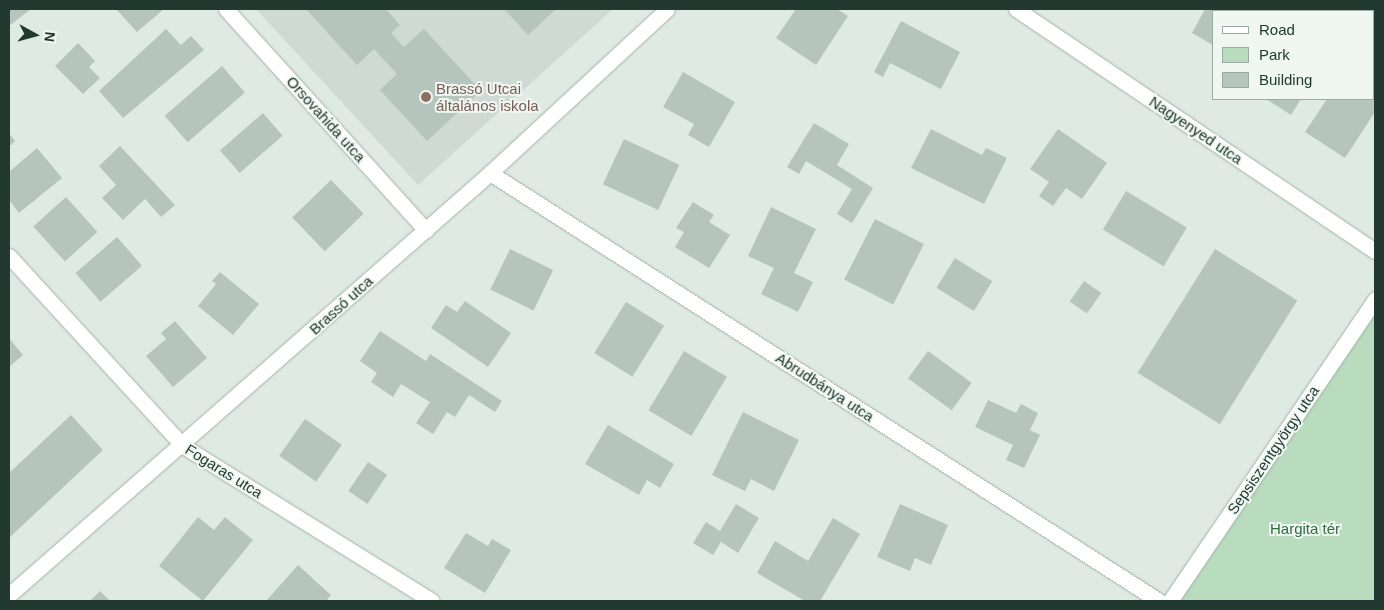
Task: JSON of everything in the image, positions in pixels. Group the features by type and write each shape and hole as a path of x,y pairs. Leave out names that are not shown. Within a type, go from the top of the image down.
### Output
{"street":[{"name":"Orsovahida utca","path":"226,9 426,230"},
{"name":"Brassó utca","path":"9,595 182,446 426,230 667,9"},
{"name":"Nagyenyed utca","path":"1016,9 1375,251"},
{"name":"Abrudbánya utca","path":"490,172 1159,601"},
{"name":"Fogaras utca","path":"9,256 182,446 432,601"},
{"name":"Sepsiszentgyörgy utca","path":"1170,601 1375,300"}],"shaded area":[{"name":"Brassó Utcai általános iskola","path":"256,9 613,9 418,185"}],"green space":[{"name":"Hargita tér","path":"1375,299 1375,601 1170,601"}],"building":[{"path":"9,9 31,9 9,26"},
{"path":"116,9 164,9 137,32"},
{"path":"306,9 386,9 400,25 391,33 404,47 424,29 481,91 427,141 380,90 397,74 374,49 357,65"},
{"path":"504,9 556,9 528,35"},
{"path":"796,9 837,9 848,16 816,65 776,38"},
{"path":"1205,9 1271,9 1212,10 1212,44 1192,33"},
{"path":"901,21 960,52 941,89 890,63 883,77 874,72"},
{"path":"166,29 181,45 191,36 204,50 123,118 99,91"},
{"path":"78,43 95,61 89,67 100,78 83,94 55,66"},
{"path":"222,66 245,92 188,142 165,116"},
{"path":"683,72 735,102 709,147 688,135 694,124 663,107"},
{"path":"1374,96 1375,112 1345,158 1305,132 1326,100 1374,100"},
{"path":"1268,100 1300,100 1291,115"},
{"path":"263,113 283,136 240,173 220,150"},
{"path":"814,123 849,144 837,165 873,188 852,223 837,214 852,189 806,161 799,174 787,167"},
{"path":"931,129 982,155 986,148 1007,158 984,204 911,168"},
{"path":"1058,129 1107,163 1082,199 1066,188 1053,206 1039,196 1049,182 1030,169"},
{"path":"9,133 15,141 9,147"},
{"path":"624,139 679,165 658,210 603,184"},
{"path":"120,146 175,205 161,217 145,199 123,220 102,198 116,185 99,166"},
{"path":"37,148 62,178 19,213 9,200 9,172"},
{"path":"331,180 364,214 325,251 292,218"},
{"path":"1126,191 1187,228 1164,266 1103,230"},
{"path":"66,197 97,232 65,261 33,226"},
{"path":"693,202 714,215 709,222 730,235 709,268 675,247 684,232 676,228"},
{"path":"771,207 816,229 794,273 813,282 798,312 761,294 774,268 748,256"},
{"path":"875,219 924,244 893,305 844,280"},
{"path":"117,237 142,266 100,302 75,273"},
{"path":"510,249 553,270 533,310 490,289"},
{"path":"1215,249 1297,300 1220,424 1138,373"},
{"path":"955,258 992,281 974,311 936,288"},
{"path":"220,272 259,304 233,335 198,306 216,284 212,281"},
{"path":"1084,281 1101,293 1087,314 1070,301"},
{"path":"465,301 511,333 488,367 431,328 446,305 457,312"},
{"path":"626,302 664,326 632,377 594,353"},
{"path":"175,321 207,358 173,387 146,356 166,339 161,333"},
{"path":"380,331 426,361 430,354 502,401 495,412 469,395 455,417 447,412 433,434 416,423 430,402 401,384 393,397 371,382 377,373 360,361"},
{"path":"9,338 23,355 9,367"},
{"path":"684,351 727,377 691,436 648,410"},
{"path":"928,351 972,383 952,410 908,379"},
{"path":"988,400 1016,413 1021,404 1038,413 1030,430 1040,435 1024,468 1006,460 1013,445 975,427"},
{"path":"743,412 799,440 774,491 751,479 745,491 712,475"},
{"path":"71,415 103,450 9,538 9,473"},
{"path":"305,419 342,445 316,482 279,456"},
{"path":"608,425 674,464 660,488 647,480 639,495 585,464"},
{"path":"368,462 387,475 367,504 348,491"},
{"path":"736,504 759,518 738,553 721,542 713,555 693,543 706,522 720,531"},
{"path":"900,504 948,525 931,565 915,558 910,571 877,557"},
{"path":"198,517 214,530 225,517 253,540 203,601 159,566"},
{"path":"833,518 860,534 820,601 805,601 757,573 775,541 808,561"},
{"path":"466,533 488,546 492,539 511,550 485,593 444,568"},
{"path":"298,565 331,595 326,601 266,601"},
{"path":"100,591 110,601 90,601"}],"place":[{"name":"Brassó Utcai általános iskola","path":"426,97"}]}
